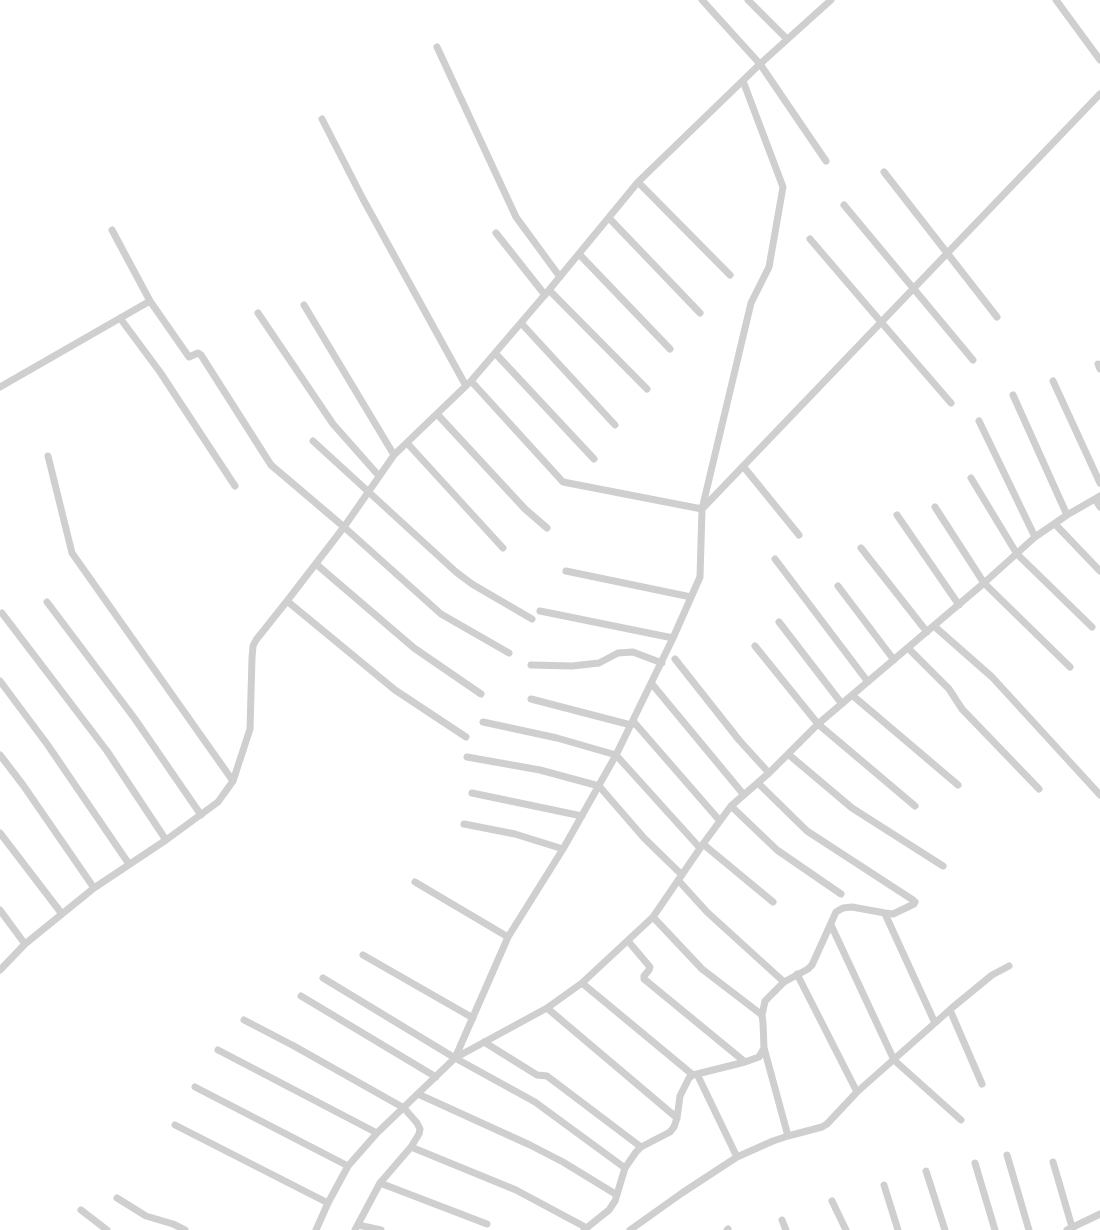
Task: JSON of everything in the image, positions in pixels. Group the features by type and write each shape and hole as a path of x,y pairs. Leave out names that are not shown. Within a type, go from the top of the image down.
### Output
{"street":[{"path":"702,0 760,64 826,161"},
{"path":"748,0 786,40"},
{"path":"0,970 25,944 94,888 166,840 218,802 233,781 250,729 253,646 256,640 344,527 394,455 469,384 547,293 638,182 760,64 831,0"},
{"path":"1056,0 1100,60"},
{"path":"438,47 516,217 560,276"},
{"path":"455,1058 508,937 563,849 616,755 662,663 700,577 702,509 751,303 769,267 783,187 743,81"},
{"path":"702,509 1100,94"},
{"path":"322,119 363,199 469,384 563,482 702,509"},
{"path":"884,172 946,254 997,317"},
{"path":"638,182 730,275"},
{"path":"844,205 973,360"},
{"path":"609,218 700,313"},
{"path":"112,230 150,300 189,357 198,353 201,355 271,465 344,527 441,614 509,652"},
{"path":"496,233 547,293 646,389"},
{"path":"810,239 951,403"},
{"path":"579,254 670,349"},
{"path":"0,387 150,300"},
{"path":"304,305 394,455"},
{"path":"258,313 333,424 379,476"},
{"path":"120,318 160,372 235,486"},
{"path":"521,323 615,425"},
{"path":"495,353 594,459"},
{"path":"1053,381 1100,483"},
{"path":"1013,395 1067,515"},
{"path":"437,414 525,509 548,528"},
{"path":"979,421 1035,537"},
{"path":"313,441 456,572 472,584 532,619"},
{"path":"407,443 503,548"},
{"path":"48,456 72,553 233,781"},
{"path":"743,466 799,535"},
{"path":"971,478 1017,554 1092,627"},
{"path":"316,1230 328,1203 348,1166 377,1133 455,1058 547,1008 582,983 653,917 731,806 769,773 818,724 984,583 1035,537 1067,515 1097,498 1100,507"},
{"path":"935,507 984,583 1070,667"},
{"path":"897,515 958,605"},
{"path":"1055,524 1100,571"},
{"path":"861,548 927,632"},
{"path":"775,559 868,682"},
{"path":"316,564 414,648 481,694"},
{"path":"566,571 692,597"},
{"path":"838,586 894,660"},
{"path":"287,601 395,690 466,737"},
{"path":"47,602 135,719 201,815"},
{"path":"540,611 673,638"},
{"path":"2,613 107,751 166,840"},
{"path":"779,622 842,704"},
{"path":"934,626 992,677 1100,795"},
{"path":"755,646 818,724 915,806"},
{"path":"908,648 949,689 962,709 1039,789"},
{"path":"531,665 585,665 599,663 618,653 633,652 662,663"},
{"path":"675,659 739,740 769,773"},
{"path":"0,681 47,744 129,864"},
{"path":"652,684 744,795"},
{"path":"852,695 958,785"},
{"path":"531,698 632,723 720,821"},
{"path":"483,722 557,738 616,755 702,846 773,902"},
{"path":"0,754 94,888"},
{"path":"788,754 852,808 943,866"},
{"path":"467,757 540,770 599,786 680,877 707,912 784,982"},
{"path":"758,783 807,831 914,901 914,904 892,914 852,907 843,908 836,912 812,965 808,969 784,982 765,1001 762,1015 764,1048 788,1136"},
{"path":"472,793 582,816"},
{"path":"731,806 777,850 841,894"},
{"path":"464,824 515,834 563,849"},
{"path":"0,833 62,914"},
{"path":"415,882 508,937"},
{"path":"0,910 25,944"},
{"path":"886,916 935,1023"},
{"path":"653,917 702,969 762,1015"},
{"path":"831,925 894,1060 961,1120"},
{"path":"628,941 650,967 644,976 644,979 745,1062"},
{"path":"363,955 473,1018"},
{"path":"630,1230 682,1193 737,1157 773,1141 822,1127 827,1124 857,1092 935,1023 992,975 1009,966"},
{"path":"797,974 857,1092"},
{"path":"322,978 455,1058 535,1102 625,1168"},
{"path":"582,983 695,1074 737,1157"},
{"path":"301,996 436,1076"},
{"path":"547,1008 677,1118"},
{"path":"950,1010 982,1084"},
{"path":"244,1020 294,1046 404,1108 417,1123 420,1129 419,1134 412,1147 380,1183 356,1227 380,1230"},
{"path":"484,1042 537,1075 547,1076 641,1147"},
{"path":"412,1147 516,1190 586,1229 609,1210 615,1201 625,1168 641,1147 670,1132 674,1127 677,1118 680,1096 689,1078 695,1074 745,1062 759,1057 764,1048"},
{"path":"218,1050 377,1133"},
{"path":"196,1087 348,1166"},
{"path":"418,1094 530,1145 563,1162 616,1195"},
{"path":"176,1125 328,1203"},
{"path":"1008,1155 1029,1230"},
{"path":"1053,1162 1069,1229 1100,1214"},
{"path":"975,1163 995,1230"},
{"path":"926,1171 945,1230"},
{"path":"380,1183 487,1224"},
{"path":"884,1185 898,1230"},
{"path":"117,1198 146,1216 173,1224 185,1230"},
{"path":"832,1201 846,1230"},
{"path":"81,1210 108,1230"},
{"path":"782,1220 786,1230"}]}
